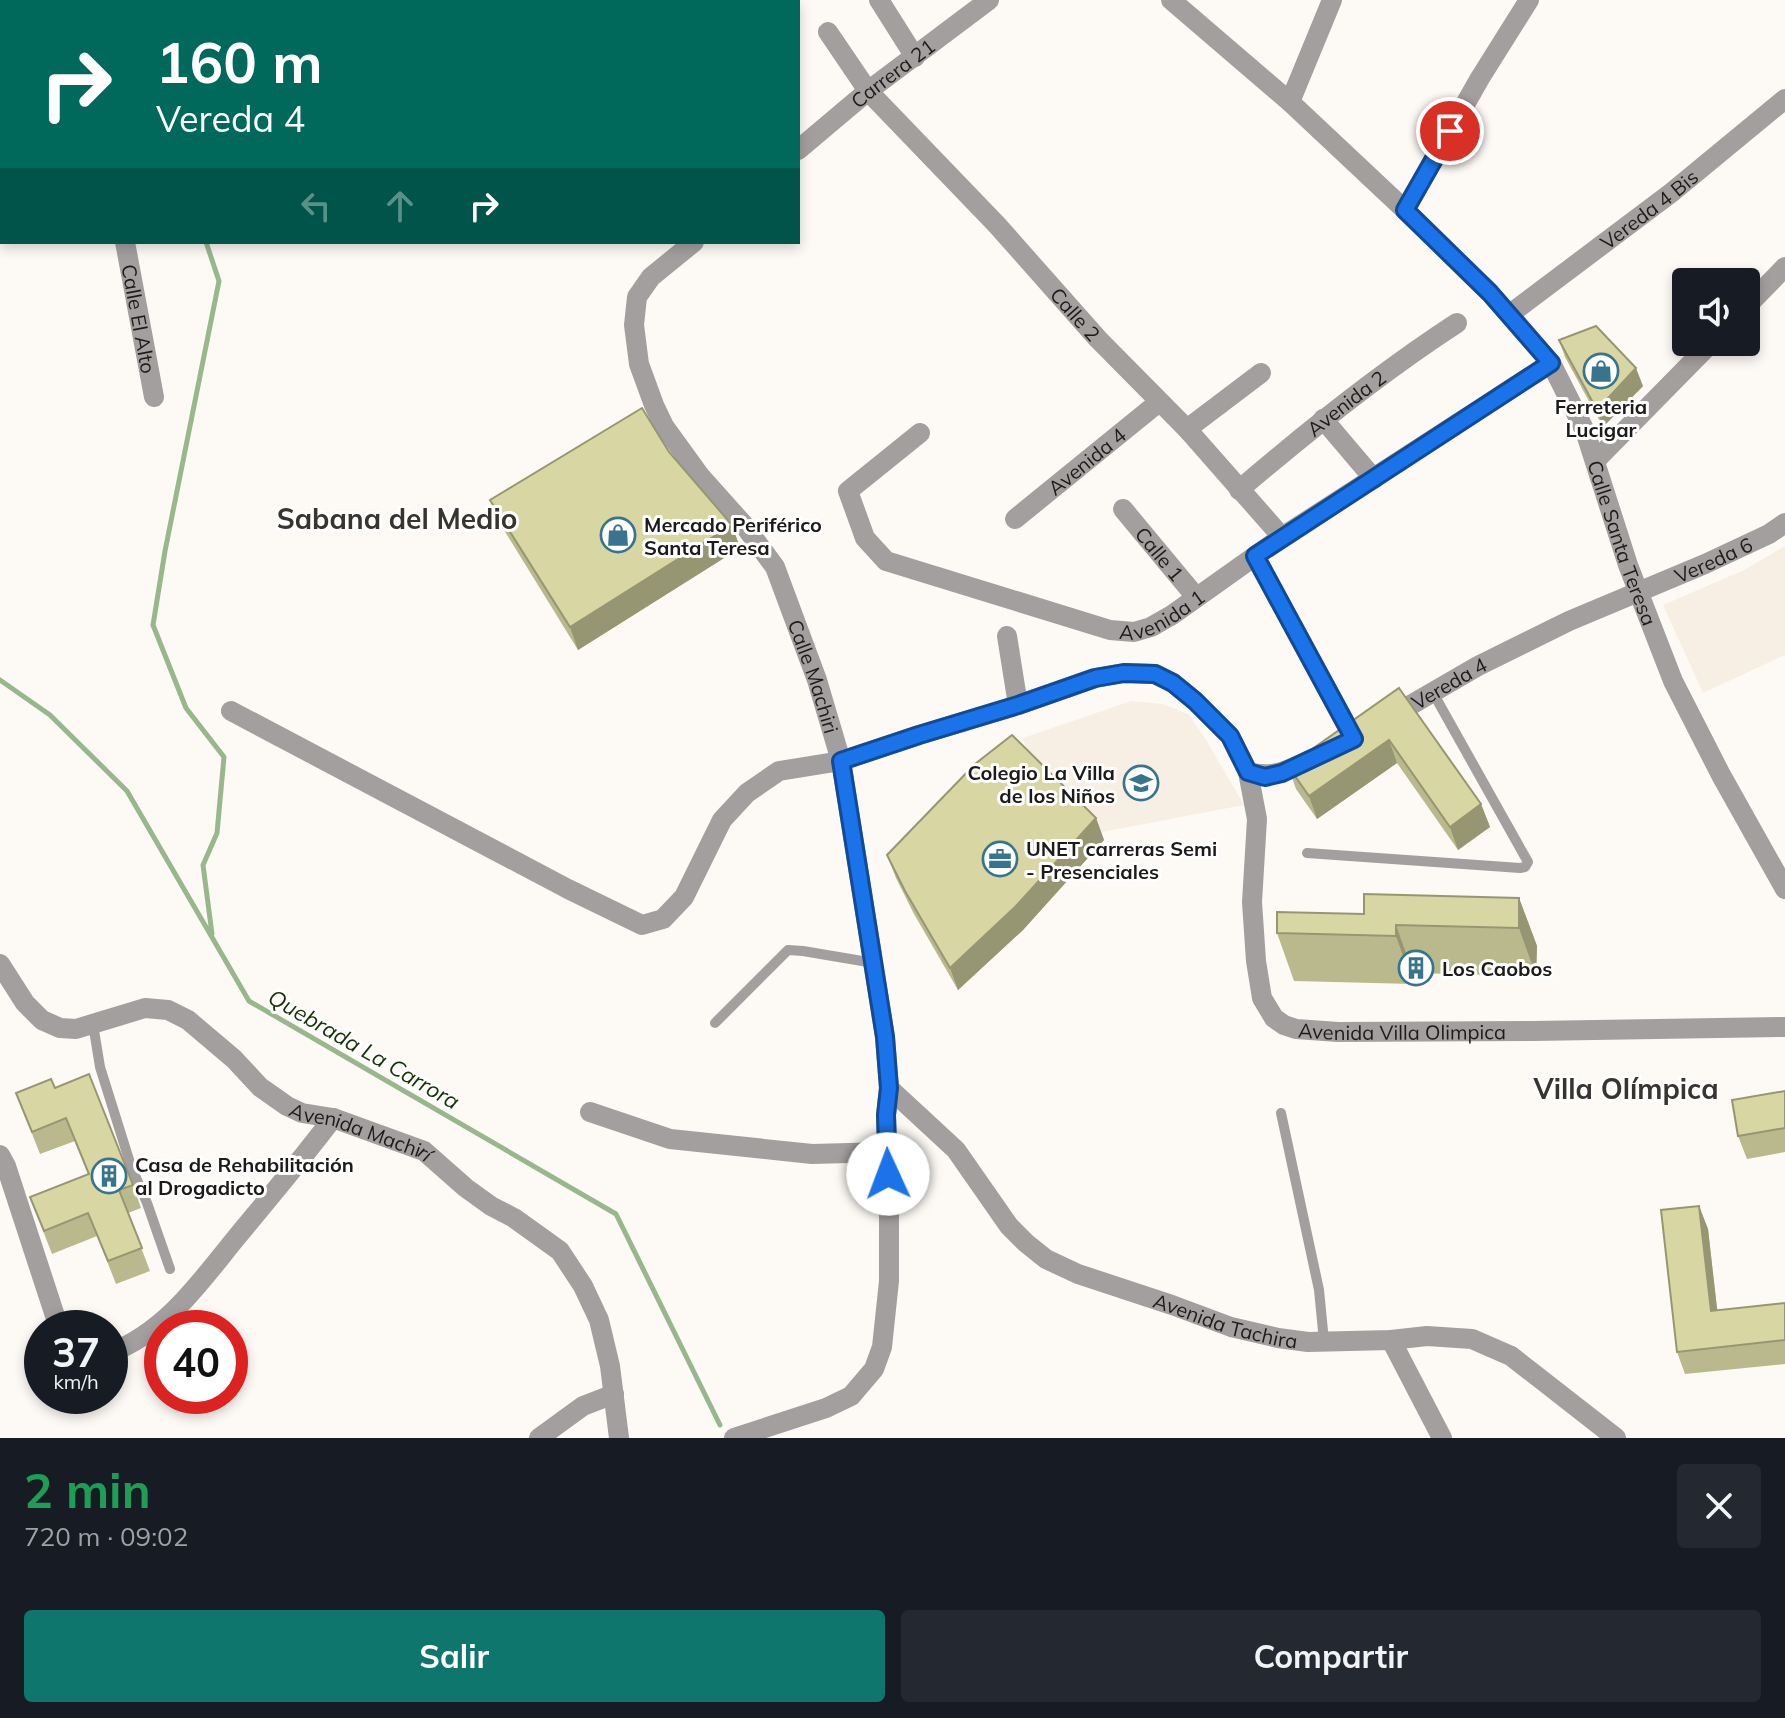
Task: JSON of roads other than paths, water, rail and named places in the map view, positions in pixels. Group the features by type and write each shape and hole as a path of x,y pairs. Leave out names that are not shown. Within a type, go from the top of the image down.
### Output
{"street":[{"path":"879,0 915,57"},
{"name":"Carrera 21","path":"800,148 868,91 989,0"},
{"name":"Calle Santa Teresa","path":"1171,0 1290,102 1405,210 1510,314 1551,363 1585,431 1628,565 1673,681 1785,889"},
{"path":"1290,102 1332,0"},
{"path":"1405,210 1480,78 1529,0"},
{"name":"Calle 2","path":"828,32 868,91 1104,333 1159,402 1187,429 1282,537"},
{"name":"Vereda 4 Bis","path":"1510,314 1671,193 1785,99"},
{"name":"Calle El Alto","path":"125,244 154,397"},
{"name":"Calle Machiri","path":"692,244 651,277 637,297 634,325 639,364 664,426 701,477 744,525 775,567 817,680 841,761 885,1037 889,1088 886,1115 889,1281 882,1347 874,1369 851,1396 826,1408 734,1438"},
{"path":"1760,293 1785,267"},
{"name":"Avenida 2","path":"1239,490 1323,419 1457,323"},
{"path":"1595,461 1698,356"},
{"name":"Avenida 1","path":"920,433 848,491 865,538 886,561 1110,630 1134,632 1151,627 1282,537 1551,363"},
{"path":"1187,429 1261,373"},
{"name":"Avenida 4","path":"1015,519 1159,402"},
{"path":"1323,419 1374,479"},
{"name":"Calle 1","path":"1123,509 1196,597"},
{"name":"Vereda 6","path":"1639,591 1731,552 1785,523"},
{"path":"1255,556 1353,739"},
{"name":"Vereda 4","path":"1248,772 1265,777 1282,773 1353,739 1478,666 1639,591"},
{"path":"1007,636 1018,705"},
{"path":"231,711 642,925 663,919 684,897 722,820 747,793 779,771 841,761 1095,678 1124,673 1155,674 1173,683 1230,736 1248,772"},
{"name":"Avenida Villa Olimpica","path":"1248,772 1257,819 1252,902 1256,961 1262,998 1274,1018 1284,1025 1296,1029 1338,1032 1785,1027"},
{"name":"Avenida Machirí","path":"0,964 25,1003 42,1020 60,1028 76,1029 145,1008 168,1010 188,1020 210,1037 260,1087 287,1106 302,1113 333,1118 424,1151 466,1188 560,1251 583,1286 599,1320 610,1366 619,1438"},
{"name":"Avenida Tachira","path":"889,1088 956,1150 1009,1226 1046,1259 1078,1274 1231,1327 1278,1338 1308,1342 1427,1336 1472,1339 1511,1356 1616,1438"},
{"path":"590,1112 670,1139 812,1154 887,1152"},
{"path":"128,1343 173,1312 207,1275 333,1118"},
{"path":"0,1155 53,1310"},
{"path":"1391,1340 1442,1438"},
{"path":"539,1438 583,1406 614,1394"}],"lane":[{"path":"1307,853 1525,867 1528,862 1432,691"},
{"path":"715,1023 788,950 874,963"},
{"path":"93,1024 100,1067 131,1166 170,1269"},
{"path":"1281,1113 1319,1290 1324,1341"}],"waterway":[{"path":"207,244 219,281 153,625 186,708 224,757 217,833 203,865 212,934"},
{"name":"Quebrada La Carrora","path":"0,680 50,715 127,791 249,1001 616,1214 720,1425"}],"place":[{"name":"Ferreteria Lucigar","path":"1601,371"},
{"name":"Mercado Periférico Santa Teresa","path":"618,535"},
{"name":"Colegio La Villa de los Niños","path":"1141,783"},
{"name":"UNET carreras Semi - Presenciales","path":"1000,859"},
{"name":"Los Caobos","path":"1416,968"},
{"name":"Casa de Rehabilitación al Drogadicto","path":"109,1176"}],"district":[{"name":"Sabana del Medio","path":"397,518"},
{"name":"Villa Olímpica","path":"1626,1088"}]}
